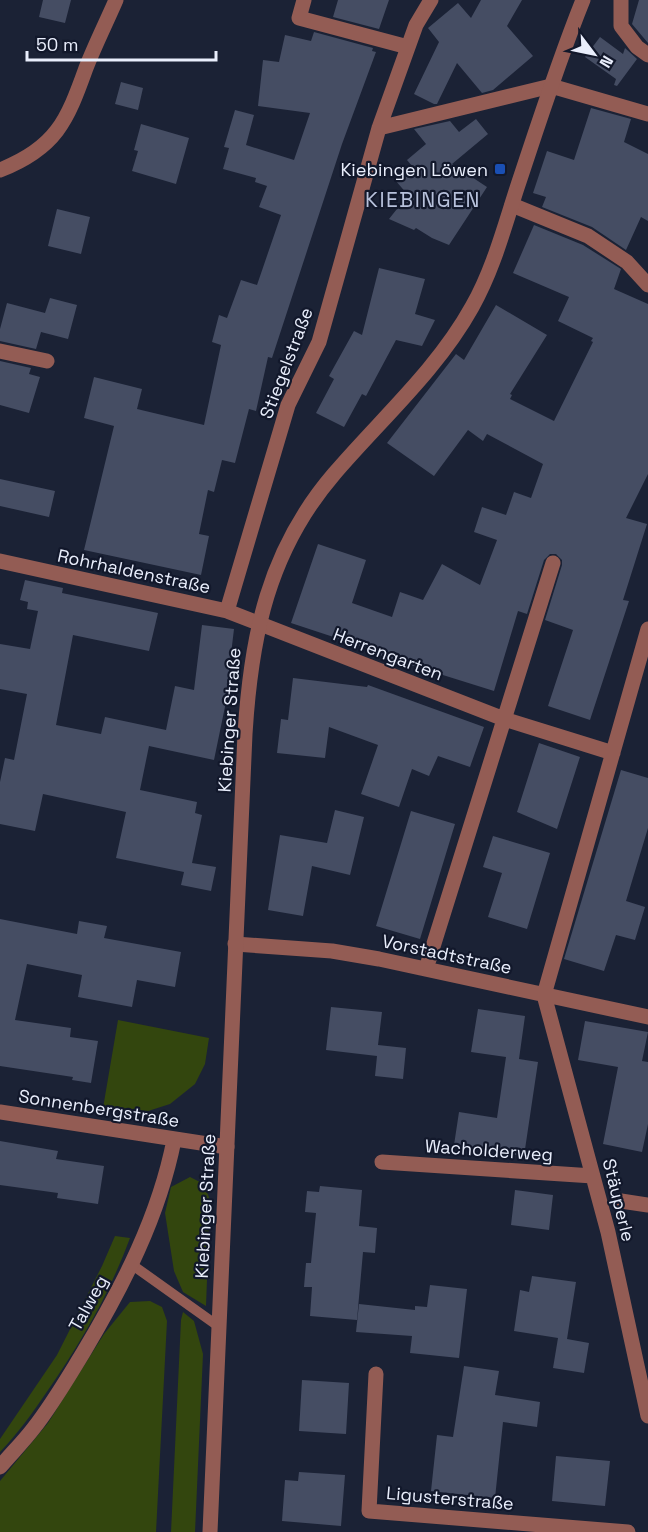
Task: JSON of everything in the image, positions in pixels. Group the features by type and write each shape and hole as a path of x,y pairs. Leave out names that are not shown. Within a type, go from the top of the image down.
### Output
{"street":[{"path":"0,170 38,150 53,137 65,121 116,0"},
{"path":"304,0 299,18 408,47"},
{"name":"Stiegelstraße","path":"227,611 288,405 319,342 379,128 416,25 431,0"},
{"name":"Kiebinger Straße","path":"210,1532 248,688 258,625 279,560 309,506 333,475 438,356 458,331 473,305 512,205 550,86 583,0"},
{"path":"621,0 621,26 637,47 648,55"},
{"path":"379,128 550,86 648,114"},
{"path":"512,205 588,236 627,262 648,285"},
{"path":"0,351 47,361"},
{"name":"Rohrhaldenstraße","path":"0,561 227,611 258,625"},
{"path":"426,969 553,563"},
{"name":"Herrengarten","path":"258,625 504,719 613,753"},
{"path":"544,995 648,629"},
{"name":"Vorstadtstraße","path":"236,944 332,951 648,1017"},
{"name":"Stäuperle","path":"544,995 608,1232 648,1416"},
{"name":"Sonnenbergstraße","path":"0,1112 227,1147"},
{"name":"Talweg","path":"0,1467 33,1429 59,1393 110,1306 131,1264 164,1181 174,1140"},
{"name":"Wacholderweg","path":"382,1162 594,1176"},
{"path":"621,1201 648,1205"},
{"name":"Ligusterstraße","path":"376,1374 369,1511 449,1525 628,1532"}],"lane":[{"path":"131,1264 218,1326"}],"green space":[{"path":"118,1020 209,1038 205,1064 195,1084 170,1104 145,1112 103,1108"},
{"path":"190,1177 204,1184 210,1200 206,1306 183,1292 174,1271 165,1213 171,1187"},
{"path":"115,1236 130,1238 93,1319 41,1401 0,1452 0,1439 57,1355"},
{"path":"150,1301 162,1307 167,1321 156,1532 0,1532 0,1481 48,1423 104,1334 130,1302"},
{"path":"183,1312 194,1321 203,1354 195,1532 171,1532 181,1320"}],"building":[{"path":"43,0 71,0 65,23 39,17"},
{"path":"338,0 389,0 379,29 333,17"},
{"path":"481,0 522,0 507,26 533,56 493,90 482,93 457,63 437,104 414,94 439,42 428,28 458,3 471,18"},
{"path":"639,0 648,0 648,43 632,24"},
{"path":"314,32 373,48 372,51 376,52 342,144 272,358 268,357 256,411 249,409 235,463 222,460 214,492 208,490 199,534 209,536 201,575 84,550 114,426 84,418 94,377 142,389 137,409 204,425 221,345 212,342 219,315 227,318 241,280 257,285 281,215 259,207 267,186 255,182 256,178 223,169 229,148 224,147 235,110 254,115 246,145 294,160 310,113 258,106 263,60 279,62 285,35 311,41"},
{"path":"600,37 623,54 625,48 637,59 617,86 614,85 616,79 585,57"},
{"path":"121,82 143,88 138,110 115,104"},
{"path":"591,108 631,119 624,142 648,154 648,221 641,217 626,250 592,227 542,207 546,197 533,193 547,151 574,160"},
{"path":"476,119 488,134 452,164 487,187 449,245 416,228 414,230 389,219 408,195 395,180 412,166 407,160 426,144 414,129 450,121 459,132"},
{"path":"141,124 189,138 176,184 132,171 138,151 134,150"},
{"path":"57,209 90,217 81,254 48,246"},
{"path":"534,225 583,245 621,269 614,289 648,304 648,474 626,518 647,524 623,600 629,601 590,720 548,706 573,630 545,620 562,565 562,560 556,554 550,554 544,560 527,614 518,611 494,691 379,655 379,652 291,623 318,544 366,560 352,603 392,617 400,592 423,600 442,564 480,585 497,540 474,532 482,507 506,515 514,492 531,498 543,464 487,434 483,441 468,430 434,476 387,443 456,354 464,360 496,305 547,335 510,394 512,395 510,399 554,421 593,338 558,321 569,297 513,273"},
{"path":"379,268 425,279 415,314 435,320 422,346 396,340 366,396 362,394 344,427 316,413 334,379 329,376 354,331 362,335"},
{"path":"50,298 77,305 68,339 41,332 36,349 0,341 0,329 7,303 45,313"},
{"path":"0,361 31,368 29,374 40,377 29,413 0,405"},
{"path":"0,479 55,491 49,517 0,506"},
{"path":"25,580 63,588 62,593 158,613 149,651 73,635 56,725 101,734 105,717 166,730 175,686 194,690 202,625 234,629 227,697 214,760 149,746 140,790 197,802 195,813 202,815 192,863 216,867 211,891 181,885 184,872 116,858 126,812 43,794 35,831 0,824 0,782 5,758 14,760 27,694 0,689 0,644 30,649 38,611 27,609 28,602 20,600"},
{"path":"293,678 367,687 368,685 484,727 470,767 438,756 429,776 412,769 399,807 361,794 378,745 329,727 325,758 277,753 281,719 288,720"},
{"path":"539,743 580,757 557,829 517,812"},
{"path":"621,770 648,778 648,828 626,901 645,907 635,940 616,935 604,971 564,959"},
{"path":"335,810 364,817 350,875 312,866 303,916 268,910 280,835 327,843"},
{"path":"411,811 455,824 420,939 376,926"},
{"path":"493,836 550,853 527,929 488,917 502,873 483,867"},
{"path":"0,919 77,934 79,921 107,926 104,938 181,952 175,987 137,980 132,1007 78,997 82,975 27,964 15,1020 71,1028 70,1037 98,1041 91,1083 72,1080 73,1077 0,1066"},
{"path":"331,1007 382,1012 378,1045 406,1048 403,1079 375,1076 377,1056 326,1050"},
{"path":"478,1009 525,1016 519,1059 538,1062 524,1156 454,1145 459,1112 497,1118 506,1057 471,1052"},
{"path":"585,1021 648,1032 642,1061 648,1062 648,1124 642,1152 603,1144 618,1067 578,1060"},
{"path":"0,1141 58,1151 56,1159 104,1166 98,1204 57,1198 58,1193 0,1185"},
{"path":"320,1186 362,1190 359,1226 377,1228 375,1253 363,1252 357,1320 310,1316 312,1287 304,1287 306,1263 311,1263 316,1213 305,1212 307,1191 319,1192"},
{"path":"515,1190 553,1195 549,1230 511,1225"},
{"path":"532,1276 576,1282 567,1339 589,1343 584,1373 553,1368 558,1338 514,1331 520,1290 529,1292"},
{"path":"430,1285 467,1289 459,1358 410,1353 412,1336 356,1332 359,1304 415,1310 415,1306 427,1307"},
{"path":"464,1366 499,1371 495,1395 540,1402 537,1427 503,1422 495,1498 431,1491 437,1435 453,1437"},
{"path":"302,1380 349,1383 346,1434 299,1431"},
{"path":"556,1456 610,1461 605,1506 552,1501"},
{"path":"299,1472 345,1475 341,1526 282,1521 285,1480 298,1481"}],"place":[{"name":"Kiebingen Löwen","path":"500,169"}],"district":[{"name":"KIEBINGEN","path":"423,199"}]}
